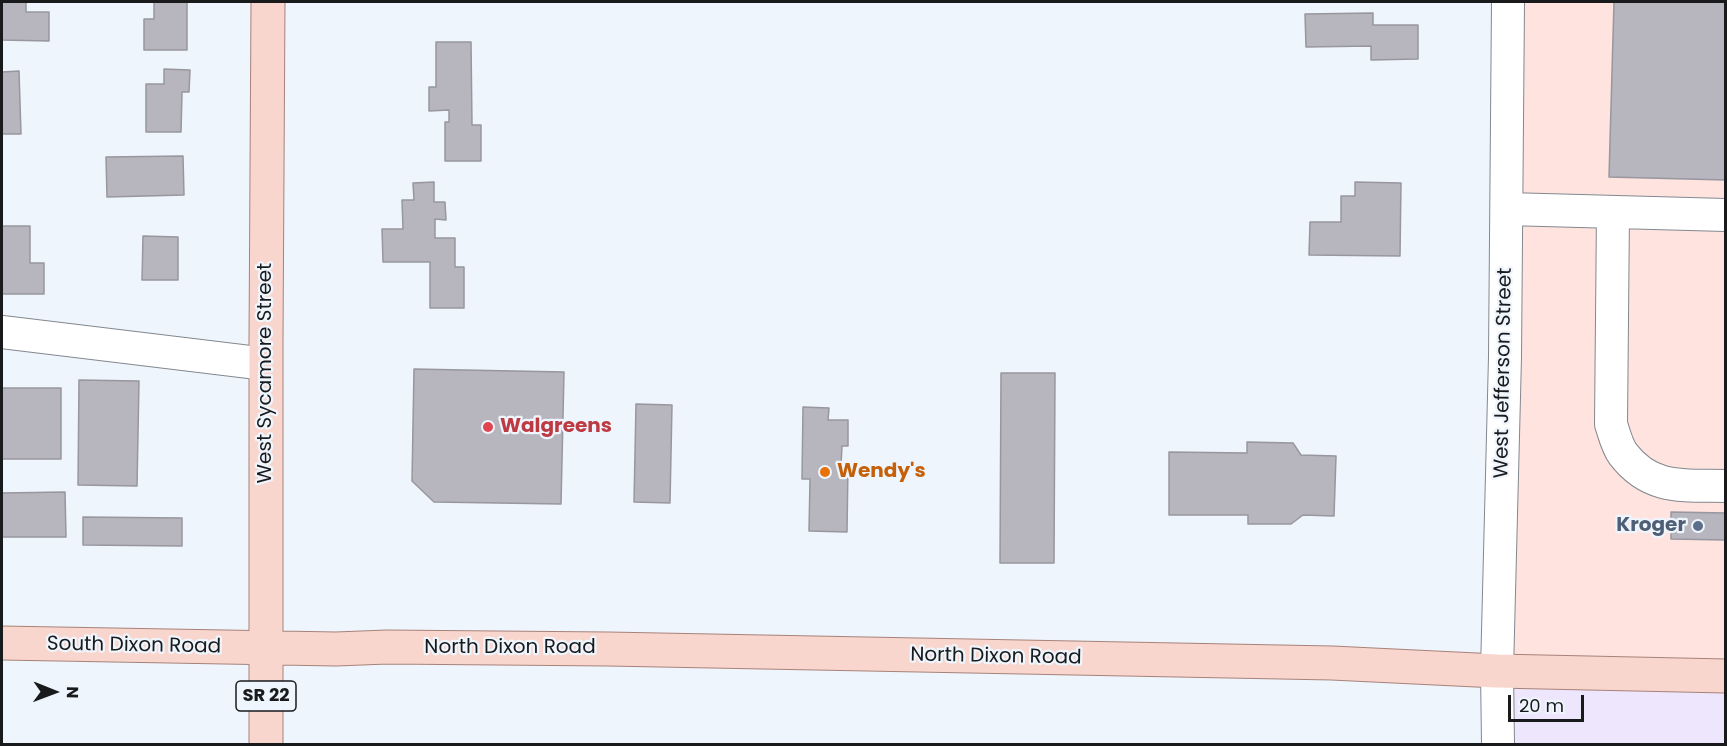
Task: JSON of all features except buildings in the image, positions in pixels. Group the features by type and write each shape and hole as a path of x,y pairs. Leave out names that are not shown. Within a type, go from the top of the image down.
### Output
{"main road":[{"name":"West Sycamore Street","path":"266,744 268,2"},
{"name":"South Dixon Road","path":"2,643 267,648"},
{"name":"North Dixon Road","path":"267,648 620,649 1332,663 1497,671 1725,676"}],"street":[{"name":"West Jefferson Street","path":"1498,744 1497,671 1507,209 1508,2"},
{"path":"1507,209 1725,215"},
{"path":"1613,212 1611,424 1622,453 1644,474 1668,484 1725,486"},
{"path":"2,332 266,364"}],"shaded area":[{"path":"1506,2 1725,2 1725,676 1497,671"},
{"path":"1497,671 1725,676 1725,744 1497,744"}],"place":[{"name":"Walgreens","path":"488,427"},
{"name":"Wendy's","path":"825,472"},
{"name":"Kroger","path":"1698,526"}]}
